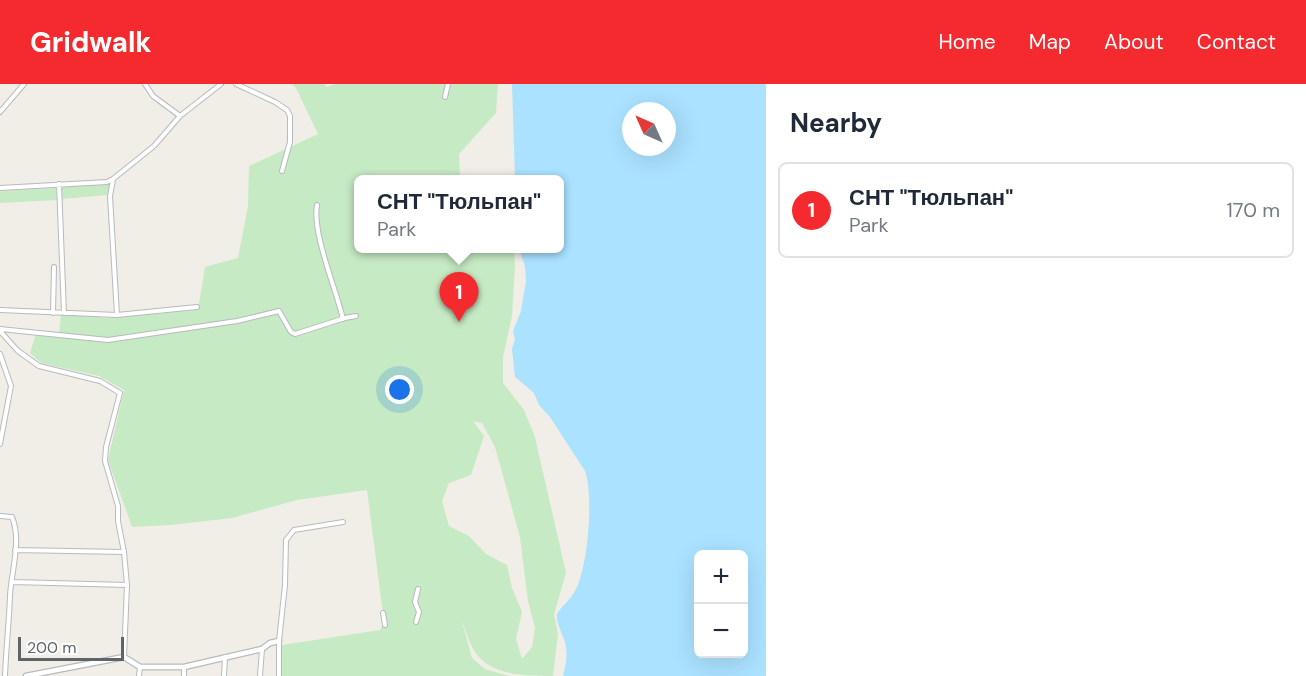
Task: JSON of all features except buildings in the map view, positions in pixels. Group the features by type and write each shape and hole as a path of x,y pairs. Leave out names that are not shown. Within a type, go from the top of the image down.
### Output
{"street":[{"path":"0,112 24,84"},
{"path":"145,84 153,96 180,116"},
{"path":"0,188 107,182 154,146 180,116 221,84"},
{"path":"236,84 287,110 290,116 290,142 282,171"},
{"path":"445,97 448,84"},
{"path":"113,179 110,195 117,315"},
{"path":"59,184 64,313"},
{"path":"318,205 316,211 320,237 343,319"},
{"path":"52,313 54,267"},
{"path":"0,310 117,315 197,307"},
{"path":"0,330 108,340 237,321 279,311 291,332 295,334 356,316"},
{"path":"0,330 18,351 39,366 100,381 120,393 106,447 105,461 118,506 118,521 124,552 127,585 124,657"},
{"path":"0,354 11,386 0,444"},
{"path":"0,516 9,516 14,520 15,550 5,676"},
{"path":"279,676 286,540 294,530 343,522"},
{"path":"15,550 124,552"},
{"path":"13,582 127,585"},
{"path":"416,622 419,612 415,602 418,589"},
{"path":"383,613 385,625"},
{"path":"26,676 124,657 140,667 184,667 262,649 270,643 279,641"},
{"path":"260,676 262,649"},
{"path":"224,676 225,657"},
{"path":"140,667 140,676"},
{"path":"184,667 184,676"}],"green space":[{"path":"292,84 325,84 326,87 335,84 498,84 496,113 459,154 460,175 354,175 354,253 514,253 512,316 503,357 503,383 524,410 535,437 566,573 554,614 558,634 553,676 510,673 490,666 475,652 462,621 472,658 485,669 509,676 280,676 282,645 380,630 384,622 367,490 297,500 232,518 132,527 108,460 124,390 99,376 41,363 30,353 37,330 59,333 61,315 112,318 198,310 205,267 238,258 248,206 249,166 318,134","holes":["473,421 482,423 495,447 520,537 528,601 535,628 532,647 522,659 516,639 522,612 512,588 507,565 486,554 469,536 449,526 442,501 449,483 471,475 484,436"]},
{"path":"110,184 107,195 62,199 62,187"},
{"path":"56,188 57,200 0,203 0,191"}],"water":[{"path":"512,84 766,84 766,676 563,676 566,651 557,614 571,597 580,580 588,532 588,482 585,471 550,417 539,405 534,393 515,377 513,331 521,311 526,281 525,266 520,253 564,253 564,175 515,175"}],"place":[{"name":"СНТ \"Тюльпан\"","path":"459,322"}]}
